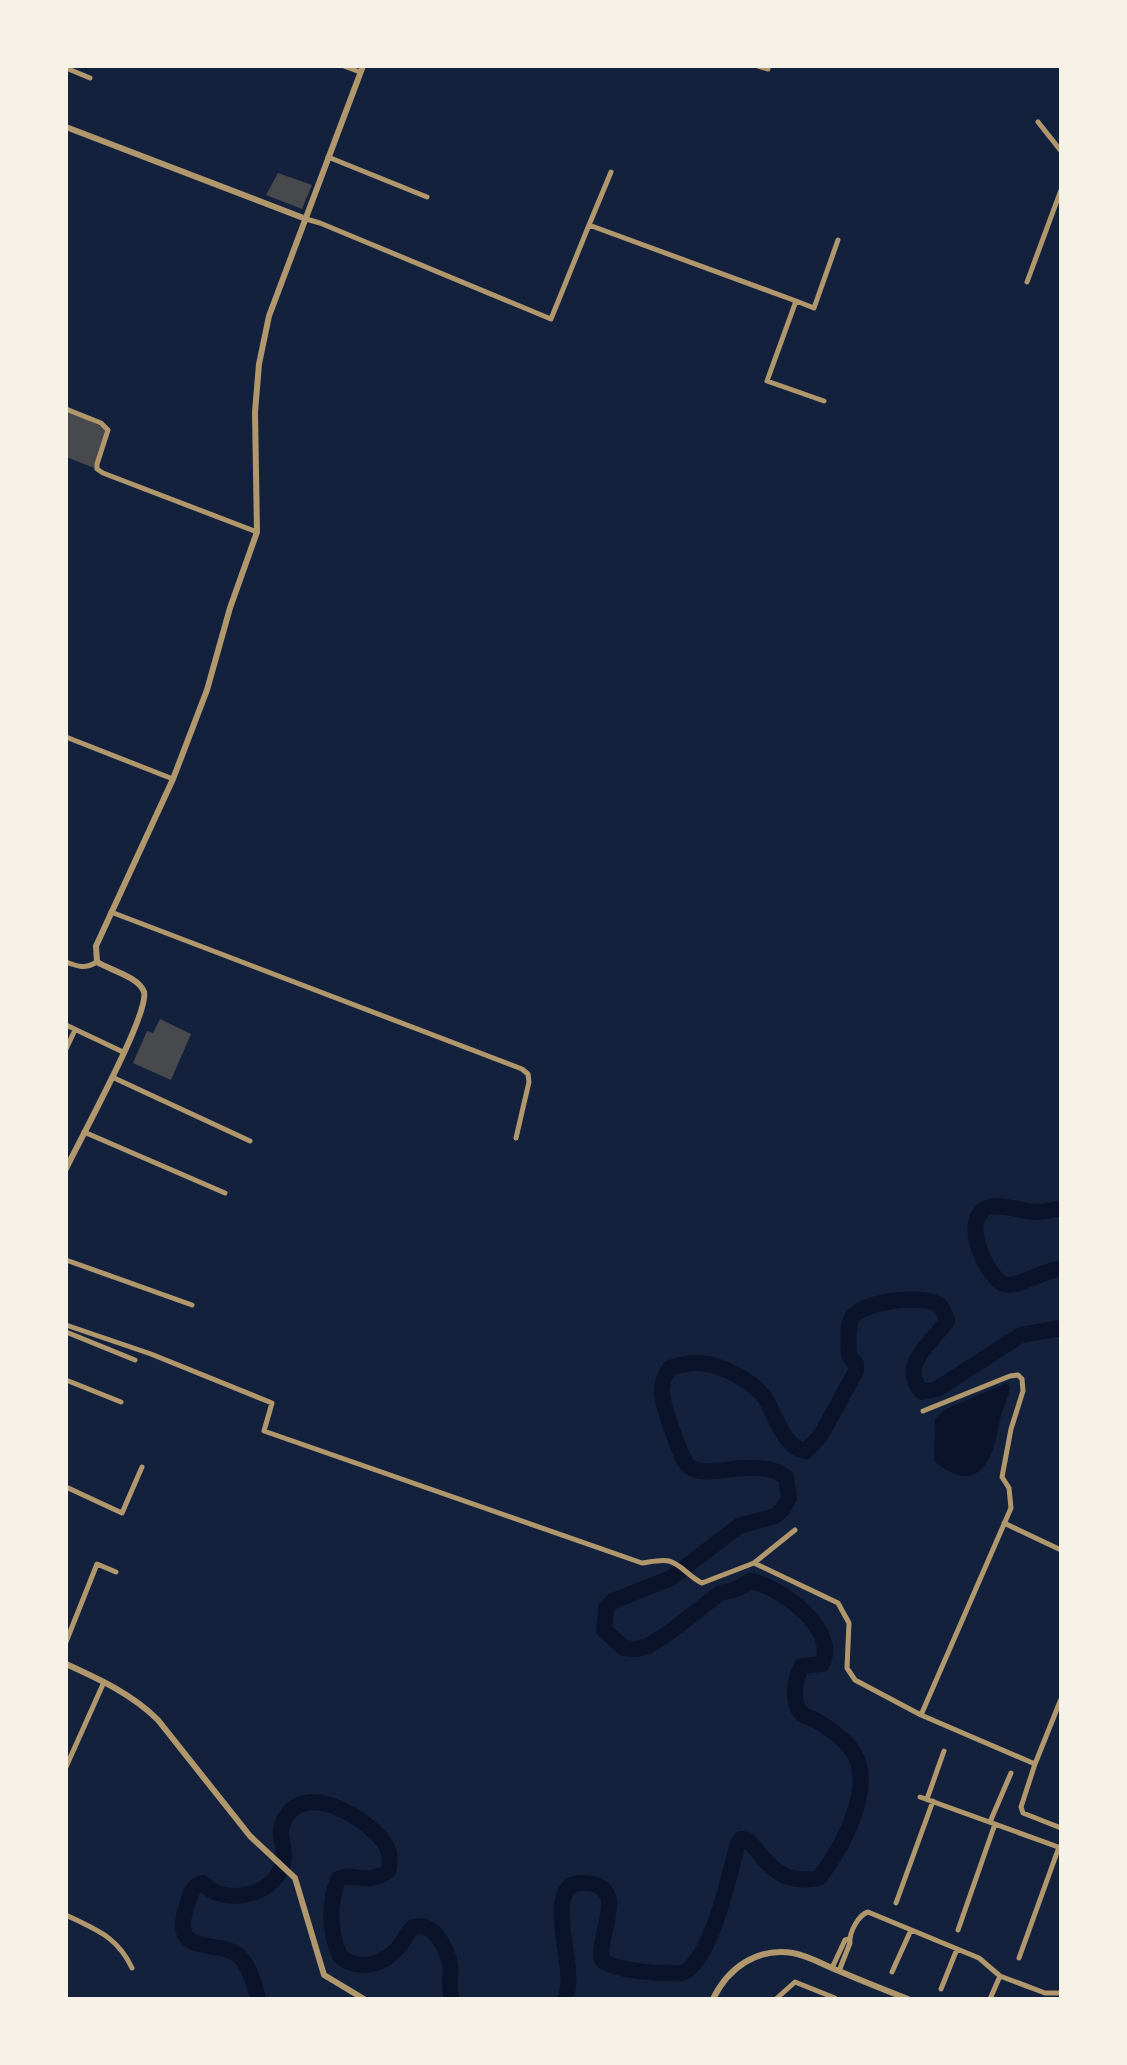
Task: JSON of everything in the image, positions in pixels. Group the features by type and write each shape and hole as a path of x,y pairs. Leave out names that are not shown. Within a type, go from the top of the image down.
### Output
{"street":[{"path":"97,962 96,946 173,779 207,690 230,608 257,532 255,412 259,364 273,304 361,69 344,66"},
{"path":"758,66 768,69"},
{"path":"66,68 90,78"},
{"path":"1038,122 1061,151"},
{"path":"66,127 320,223 551,319 611,172"},
{"path":"327,157 427,197"},
{"path":"1027,282 1061,190"},
{"path":"589,225 814,308 838,240"},
{"path":"796,301 767,381 824,401"},
{"path":"66,409 101,423 108,430 97,464 97,469 103,473 257,532"},
{"path":"66,737 173,779"},
{"path":"111,912 522,1069 528,1074 529,1082 516,1138"},
{"path":"66,962 89,967 97,962"},
{"path":"66,1169 112,1077 145,1001 135,982 97,962"},
{"path":"66,1025 123,1052"},
{"path":"66,1049 75,1030"},
{"path":"112,1077 250,1141"},
{"path":"83,1131 225,1193"},
{"path":"66,1260 192,1305"},
{"path":"66,1325 151,1354 272,1403 264,1431 642,1563 667,1560 679,1565 690,1578 702,1583 754,1563 795,1530"},
{"path":"66,1332 135,1360"},
{"path":"921,1715 1011,1508 1009,1488 1002,1477 1011,1429 1023,1391 1022,1379 1018,1375 1010,1376 923,1411"},
{"path":"66,1380 121,1402"},
{"path":"66,1487 122,1513 142,1467"},
{"path":"1004,1523 1061,1550"},
{"path":"754,1563 838,1603 849,1623 847,1668 855,1680 921,1715 1035,1764"},
{"path":"66,1642 97,1564 116,1572"},
{"path":"66,1664 104,1681 143,1706 158,1720 268,1855 291,1872 301,1892 324,1975 364,1999"},
{"path":"66,1767 104,1681"},
{"path":"1061,1699 1021,1807 1023,1813 1061,1828"},
{"path":"896,1903 944,1751"},
{"path":"958,1930 1011,1773"},
{"path":"920,1797 1060,1848 1019,1958"},
{"path":"835,1970 845,1940 849,1939 864,1913 979,1958 1000,1976 1048,1996 1061,1993"},
{"path":"66,1915 116,1941 125,1951 132,1968"},
{"path":"892,1972 911,1930"},
{"path":"941,1989 957,1949"},
{"path":"713,1999 728,1975 755,1957 782,1952 908,1999"},
{"path":"990,1999 1000,1976"},
{"path":"776,1999 795,1982 835,1998"}],"water":[{"path":"1006,1383 1010,1387 996,1439 992,1452 979,1471 960,1475 934,1461 935,1419 944,1410"}],"building":[{"path":"278,173 312,185 302,209 266,195"},
{"path":"66,409 108,430 97,469 66,457"},
{"path":"160,1019 191,1034 171,1080 133,1063 147,1031 153,1033"}],"waterway":[{"path":"1061,1208 1036,1212 992,1206 979,1215 976,1226 980,1251 1000,1282 1014,1284 1061,1269"},
{"path":"565,1999 568,1972 562,1907 564,1894 571,1885 596,1885 604,1890 608,1898 602,1960 629,1970 683,1973 693,1965 711,1934 741,1839 748,1840 778,1872 795,1879 819,1878 847,1831 859,1794 857,1759 847,1744 798,1708 796,1683 802,1666 822,1664 825,1651 815,1624 790,1600 750,1581 737,1589 720,1593 648,1646 624,1648 604,1630 606,1608 613,1601 671,1578 739,1526 775,1516 789,1498 786,1477 773,1470 743,1468 702,1471 692,1469 685,1462 662,1396 662,1385 670,1368 701,1363 745,1380 765,1398 791,1444 806,1451 821,1435 856,1371 856,1364 849,1356 849,1328 852,1318 862,1309 909,1300 931,1302 942,1308 947,1321 915,1364 916,1382 922,1392 937,1389 1021,1335 1061,1328"},
{"path":"258,1999 250,1972 241,1958 222,1948 199,1944 184,1933 183,1921 188,1902 194,1888 202,1883 215,1892 238,1896 268,1885 276,1878 284,1858 283,1822 292,1810 315,1802 342,1810 367,1825 384,1842 390,1855 388,1871 380,1875 338,1879 332,1918 340,1956 355,1964 378,1962 392,1954 413,1927 432,1930 449,1959 452,1999"}]}
